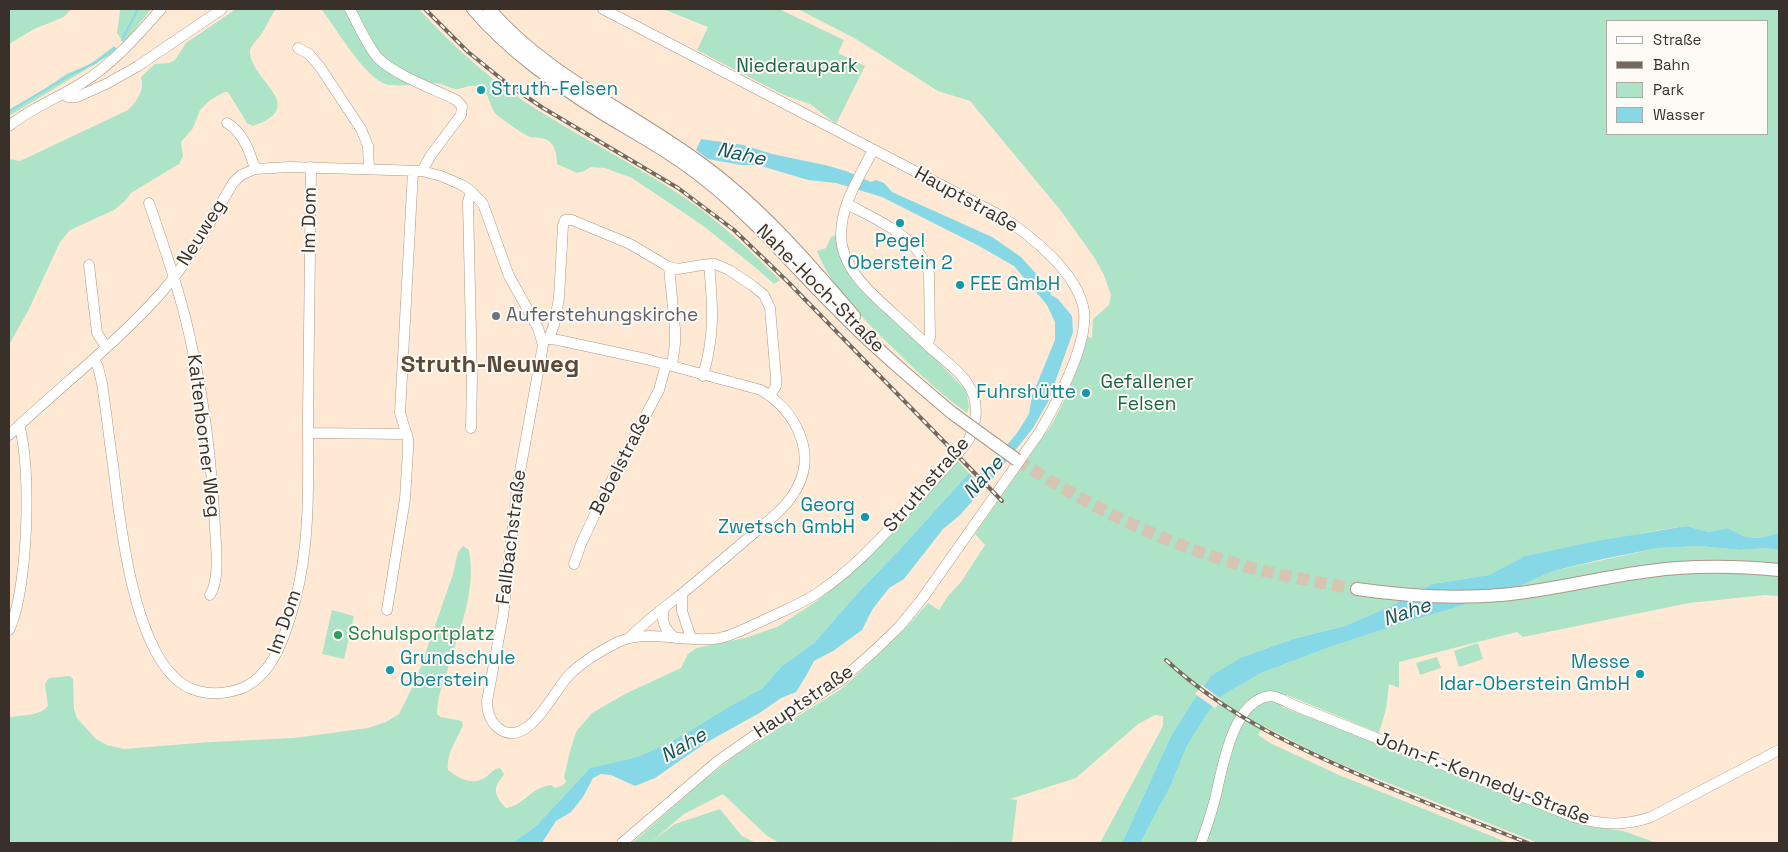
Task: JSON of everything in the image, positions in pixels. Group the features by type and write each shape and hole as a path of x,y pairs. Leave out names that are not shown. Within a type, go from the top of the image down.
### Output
{"main road":[{"name":"Nahe-Hoch-Straße","path":"473,9 487,25 534,66 571,93 663,149 715,187 754,223 839,312 888,357"},
{"name":"Nahe-Hoch-Straße","path":"489,9 534,54 563,75 682,149 734,189 761,214 817,273 888,357"},
{"path":"499,9 506,28"},
{"path":"888,357 952,412 1016,460"},
{"path":"1357,589 1388,594 1480,596 1684,567 1720,566 1779,570"}],"street":[{"path":"9,126 33,110 64,94 108,65 125,50 161,9"},
{"path":"64,94 68,97 77,97 106,84 138,66 222,9"},
{"path":"350,9 378,57 392,68 456,100 462,106 461,115 418,171 400,413 401,421 407,434 408,450 405,499 387,610"},
{"name":"Hauptstraße","path":"602,9 999,215 1039,245 1065,274 1082,304 1084,322 1077,351 1062,391 1039,433 922,600 899,627 840,682 754,735 719,760 622,843"},
{"path":"298,48 309,54 320,67 361,129 368,146 369,169"},
{"path":"227,122 239,133 249,150 254,169 311,167 418,171 448,179 471,191 483,204 509,276 545,338 669,365 703,376 750,386 770,396 792,420 803,443 805,465 799,483 789,500 629,638"},
{"name":"Struthstraße","path":"674,638 720,638 733,634 800,603 830,584 870,550 962,448 972,432 976,407 974,396 964,378 867,289 851,269 840,237 843,216 848,201 873,150"},
{"name":"Im Dom","path":"94,359 102,383 123,539 141,617 151,642 165,667 180,683 212,694 239,690 257,679 277,653 296,599 302,562 306,523 311,167"},
{"name":"Neuweg","path":"9,435 94,359 146,308 173,278 237,178 254,169"},
{"path":"470,428 472,378 468,202 471,191"},
{"path":"848,201 906,239 927,266 929,274 930,338 927,345"},
{"name":"Kaltenborner Weg","path":"149,203 173,278 193,352 209,453 216,550 215,583 210,595"},
{"path":"545,338 556,319 560,298 562,231 565,220 572,220 614,236 669,267 678,269 708,264 722,266 759,291 767,301 772,317 776,386 770,396"},
{"path":"703,376 711,344 713,323 713,301 708,264"},
{"path":"89,265 97,333 106,347"},
{"name":"Bebelstraße","path":"574,564 581,544 605,493 659,390 669,365 675,344 675,329 669,267"},
{"name":"Fallbachstraße","path":"545,338 517,488 503,616 487,701 487,708 492,723 504,732 512,733 527,728 540,714 570,673 606,649 629,638 674,638"},
{"path":"9,630 18,602 26,506 24,442 19,425"},
{"path":"308,433 407,434"},
{"path":"682,594 682,611 691,638"},
{"path":"664,608 662,620 664,626 674,638"},
{"name":"John-F.-Kennedy-Straße","path":"1202,843 1215,800 1225,756 1236,727 1244,714 1253,705 1270,696 1574,817 1604,824 1638,822 1651,817 1779,750"}],"green space":[{"path":"9,9 71,9 64,17 34,29 9,44"},
{"path":"122,9 151,9 124,43 117,33 120,11"},
{"path":"236,9 276,9 262,33 252,45 250,52 253,63 273,92 277,101 277,110 269,118 253,126 247,123 228,92 224,92 209,101 200,110 193,128 181,142 183,156 179,164 131,193 114,210 70,230 60,242 29,309 9,345 9,159 20,161 128,110 141,91 141,77 155,64 169,63 175,60 186,43"},
{"path":"321,9 419,9 461,52 492,78 541,112 688,200 736,238 780,280 774,284 702,225 632,178 605,168 591,167 577,173 557,164 554,147 549,141 526,135 498,116 492,108 486,93 479,87 471,86 455,89 436,83 392,85 381,82 365,68"},
{"name":"Niederaupark","path":"663,9 779,9 844,40 838,53 865,66 836,124 810,104 784,95 697,50 708,27"},
{"name":"Gefallener Felsen","path":"798,9 1779,9 1779,533 1759,538 1745,537 1728,528 1709,532 1686,526 1525,556 1489,575 1432,584 1391,606 1345,626 1293,639 1242,657 1189,707 1171,736 1122,843 1100,843 1163,726 1163,716 1155,715 1138,724 1076,778 1010,799 1017,800 1012,843 942,843 945,841 941,843 779,843 766,835 723,794 684,814 652,841 675,824 720,809 742,836 756,843 632,843 704,780 737,754 840,690 903,631 928,603 939,610 948,596 961,582 985,545 975,534 1052,424 1067,395 1087,337 1092,338 1093,319 1109,305 1111,295 1104,275 1094,257 1061,211 970,101 938,91 856,39"},
{"path":"114,46 118,50 9,116 9,110 66,74 90,64"},
{"path":"836,235 845,267 857,286 899,323 966,390 969,407 967,413 936,389 858,312 839,290 823,265 817,251 826,248 831,237"},
{"path":"956,459 969,473 814,643 782,666 763,689 732,705 671,742 637,757 590,768 536,826 513,843 9,843 9,715 11,717 31,714 45,709 48,706 45,684 49,678 70,676 73,679 74,709 77,718 96,739 107,745 124,749 294,738 368,728 386,722 399,714 416,680 453,574 458,552 463,546 469,550 471,565 468,596 461,627 440,693 437,714 441,717 462,721 463,725 450,752 448,770 462,779 477,781 500,768 504,774 497,785 497,794 499,800 506,808 512,807 544,787 551,785 555,788 562,786 566,782 564,777 576,732 592,713 625,694 681,668 688,654 696,648 745,638 777,627 842,582 867,558"},
{"path":"1700,546 1740,550 1765,548 1779,550 1779,596 1765,595 1689,603 1523,637 1517,632 1399,662 1399,688 1389,684 1386,709 1379,733 1287,695 1282,707 1380,743 1587,826 1623,831 1657,843 1538,843 1343,765 1264,726 1258,735 1270,743 1339,775 1509,843 1140,843 1170,787 1187,746 1207,714 1221,697 1261,673 1327,648 1501,594 1553,571 1658,548"},
{"name":"Schulsportplatz","path":"332,610 354,616 344,659 322,654"},
{"path":"1478,643 1483,659 1459,667 1454,651"},
{"path":"1437,657 1441,668 1420,675 1416,663"}],"water":[{"name":"Nahe","path":"701,139 744,145 772,154 846,171 871,182 876,180 884,183 892,192 992,237 1021,257 1050,289 1051,295 1058,299 1072,316 1073,332 1048,402 1033,428 994,477 960,515 943,529 904,579 889,588 872,610 862,630 833,651 814,661 796,692 781,698 761,712 704,744 655,778 635,786 611,775 601,774 593,778 583,797 571,812 556,821 542,843 513,843 536,826 590,768 637,757 671,742 762,689 782,666 814,643 969,473 975,476 992,463 1017,433 1029,414 1032,396 1055,340 1055,322 1047,305 1014,266 979,246 882,197 836,183 808,180 758,165 741,165 708,159 696,150"},
{"name":"Nahe","path":"1686,526 1709,532 1728,528 1745,537 1759,538 1779,533 1779,550 1765,548 1740,550 1700,546 1658,548 1603,559 1553,571 1501,594 1327,648 1261,673 1221,697 1207,714 1187,746 1170,787 1140,843 1122,843 1171,736 1189,707 1211,676 1242,657 1293,639 1345,626 1391,606 1432,584 1489,575 1525,556 1597,541"}],"pier":[{"path":"981,469 993,482 986,490 967,471 975,473"},
{"path":"1202,685 1222,700 1215,708 1195,694"}],"waterway":[{"path":"122,40 138,9"},
{"path":"9,111 72,74 95,63 115,48"}],"tunnel":[{"path":"1017,460 1069,492 1123,520 1179,544 1252,568 1357,589"}],"railway":[{"path":"425,9 468,52 509,85 543,108 678,188 734,230 787,281 1002,501"},
{"path":"1166,660 1189,680 1239,715 1292,744 1376,782 1528,843"}],"place":[{"name":"Struth-Felsen","path":"481,90"},
{"name":"Pegel Oberstein 2","path":"900,223"},
{"name":"FEE GmbH","path":"960,285"},
{"name":"Auferstehungskirche","path":"496,316"},
{"name":"Fuhrshütte","path":"1086,393"},
{"name":"Georg Zwetsch GmbH","path":"865,517"},
{"name":"Schulsportplatz","path":"338,635"},
{"name":"Grundschule Oberstein","path":"390,670"},
{"name":"Messe Idar-Oberstein GmbH","path":"1640,674"}],"district":[{"name":"Struth-Neuweg","path":"490,365"}]}
